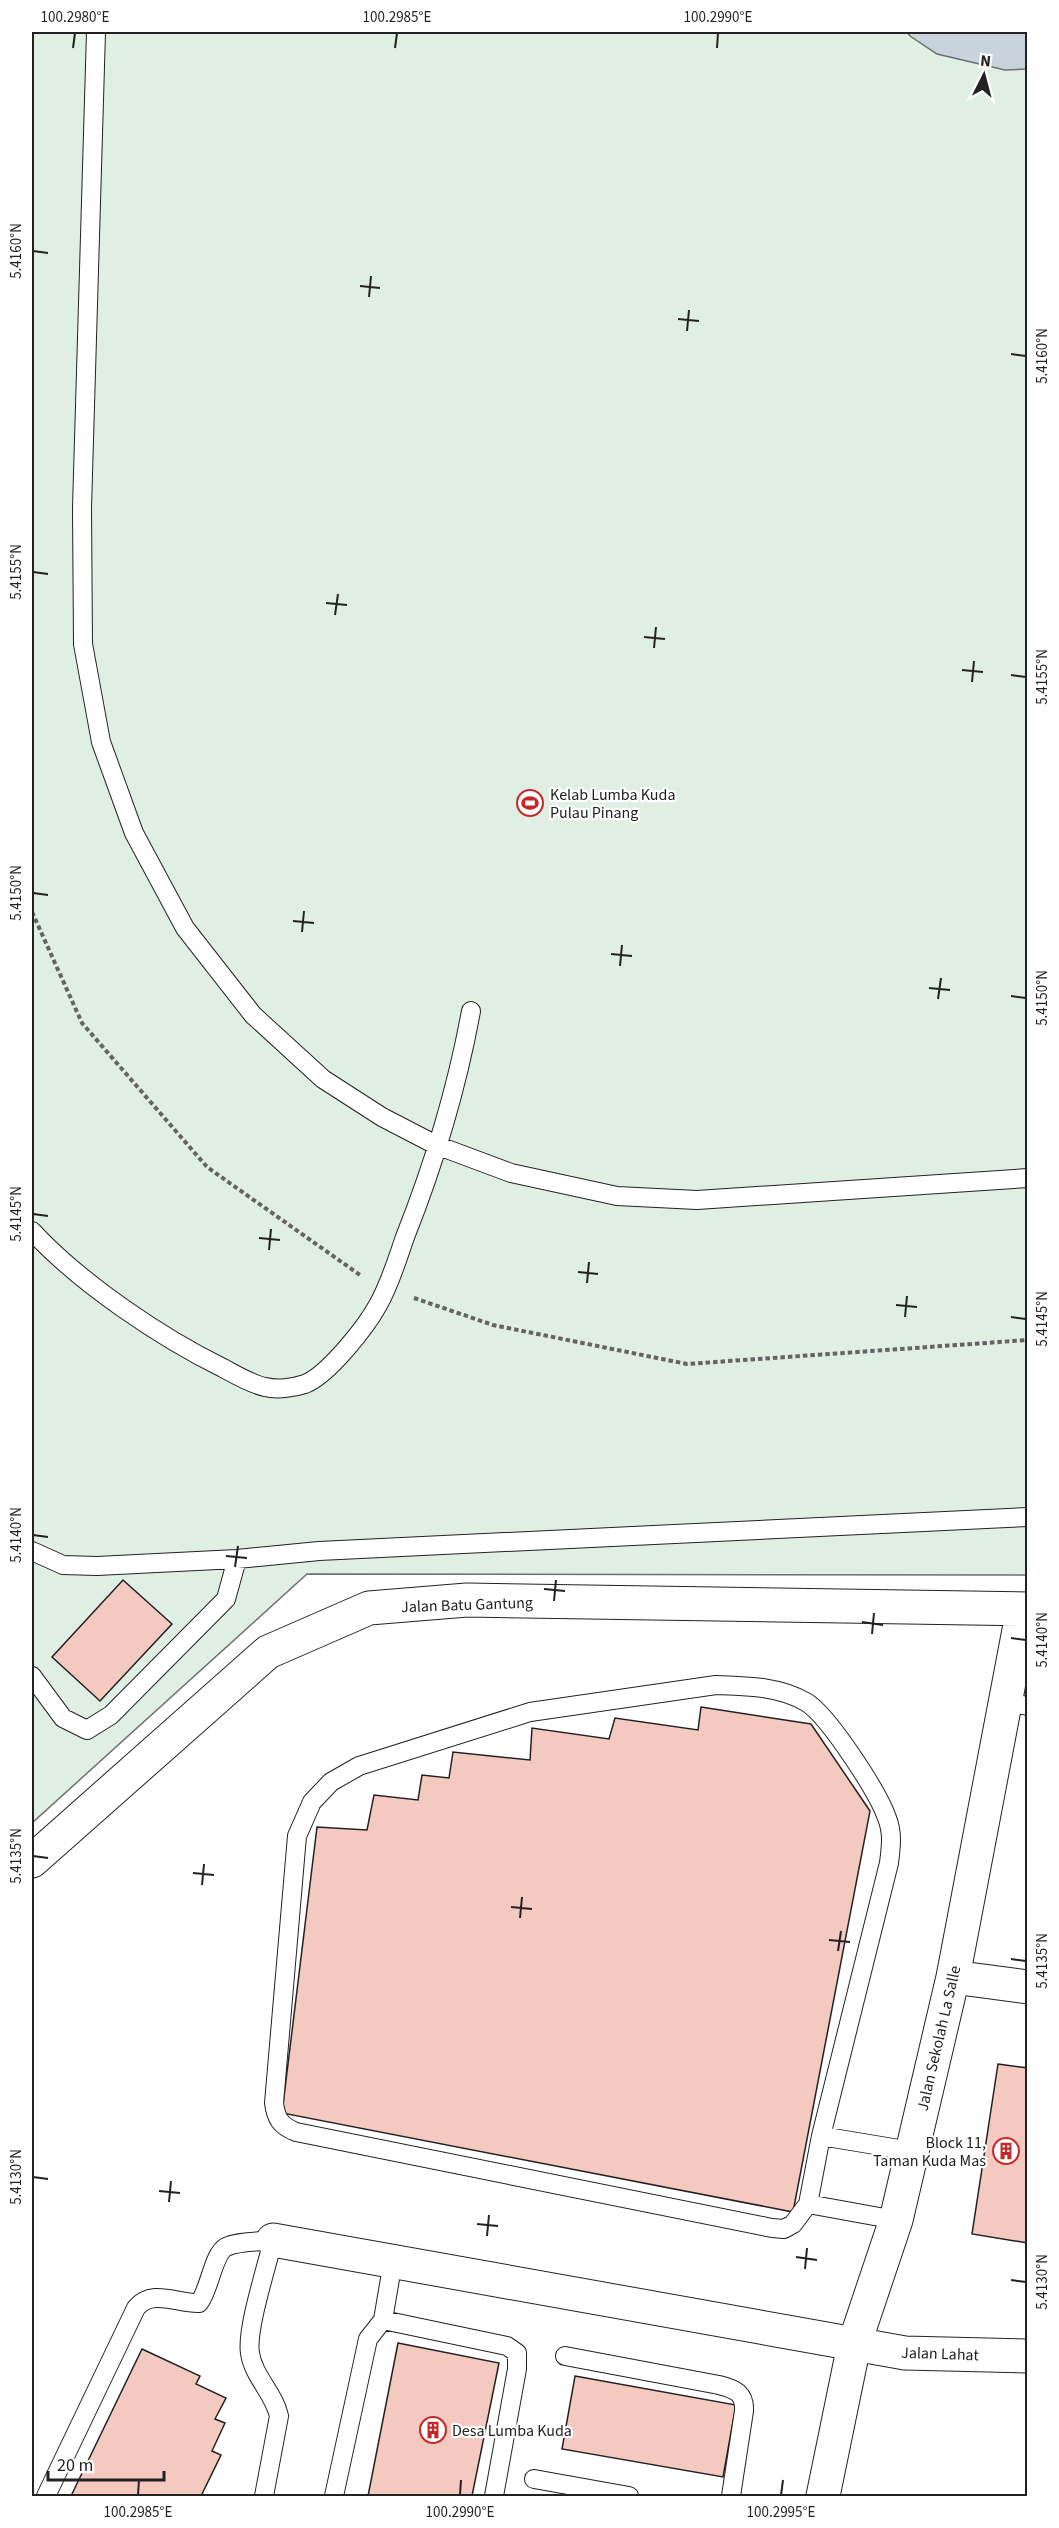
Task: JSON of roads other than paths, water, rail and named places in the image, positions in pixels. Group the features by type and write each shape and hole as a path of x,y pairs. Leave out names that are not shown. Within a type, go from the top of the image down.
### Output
{"street":[{"name":"Jalan Batu Gantung","path":"32,1861 268,1652 369,1608 467,1600 1025,1609"},
{"name":"Jalan Sekolah La Salle","path":"823,2496 854,2345 896,2220 1016,1704 1025,1609"},
{"path":"953,1977 1028,1987"},
{"name":"Jalan Lahat","path":"273,2240 905,2353 1028,2356"}],"lane":[{"path":"96,32 82,531 83,644 101,742 134,833 185,928 254,1015 323,1079 382,1118 436,1145 511,1173 617,1196 697,1200 1028,1178"},
{"path":"32,1231 73,1269 126,1309 187,1350 265,1388 288,1388 306,1384 330,1369 377,1306 386,1289 426,1183 461,1067 471,1011"},
{"path":"32,1551 63,1565 97,1566 237,1559 320,1551 1028,1517"},
{"path":"32,1679 63,1718 87,1730 111,1715 226,1599 237,1559"},
{"path":"716,1685 747,1686 782,1692 807,1702 821,1714 873,1789 887,1818 892,1839 889,1863 821,2136 808,2204 793,2224 784,2229 772,2228 296,2132 285,2127 275,2114 274,2103 293,1867 297,1836 312,1802 331,1782 359,1766 530,1712 716,1685"},
{"path":"821,2136 911,2151"},
{"path":"808,2204 896,2220"},
{"path":"46,2496 136,2308 142,2300 153,2297 199,2303 205,2295 220,2252 228,2246 273,2240 250,2337 250,2355 276,2403 279,2416 264,2496"},
{"path":"334,2496 369,2339 383,2320 393,2261"},
{"path":"383,2320 507,2346 517,2353 517,2369 494,2496"},
{"path":"566,2356 733,2388 742,2394 745,2402 731,2496"},
{"path":"534,2479 629,2496"}],"place":[{"name":"Kelab Lumba Kuda Pulau Pinang","path":"530,803"},
{"name":"Block 11, Taman Kuda Mas","path":"1006,2151"},
{"name":"Desa Lumba Kuda","path":"433,2430"}]}
